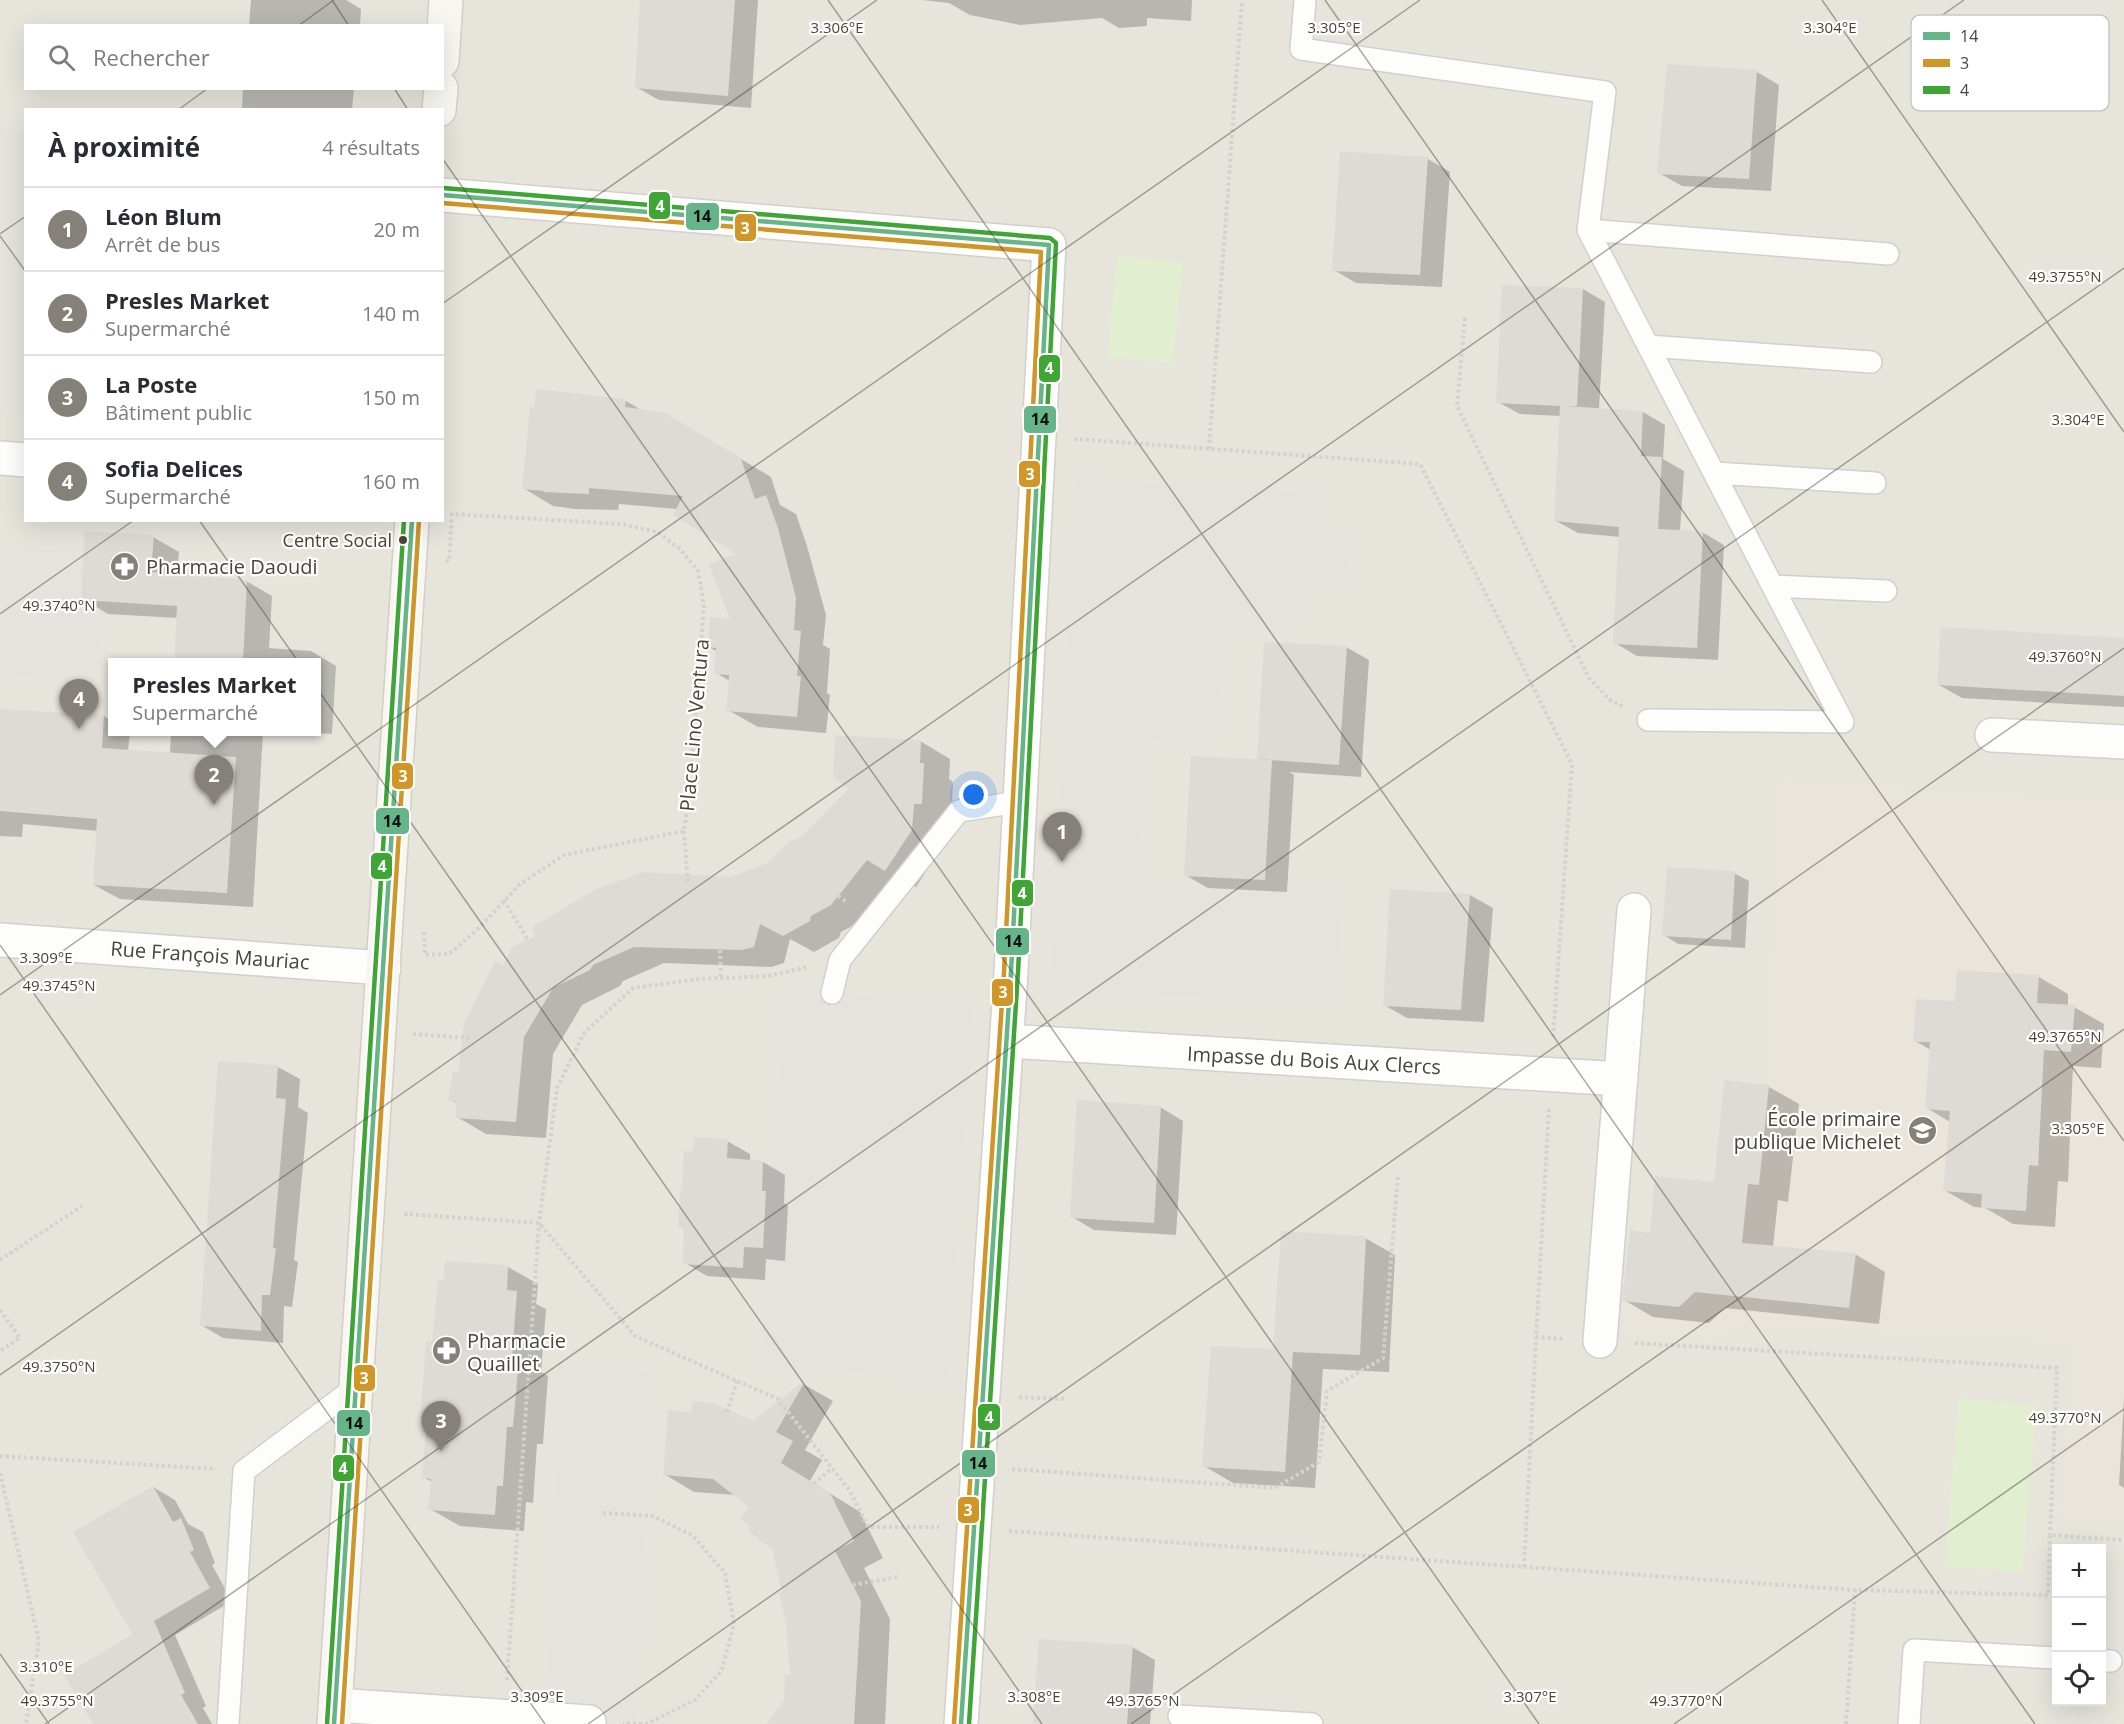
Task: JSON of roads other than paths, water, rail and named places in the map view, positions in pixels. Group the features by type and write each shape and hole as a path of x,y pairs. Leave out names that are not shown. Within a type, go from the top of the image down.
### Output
{"street":[{"path":"444,37 447,0"},
{"path":"439,108 441,90"},
{"path":"444,195 1049,245 1007,1041 961,1724"},
{"path":"0,458 24,460"},
{"path":"412,522 335,1714 504,1716 589,1722"},
{"path":"1992,735 2124,742"},
{"path":"1600,1341 1634,910"},
{"name":"Rue François Mauriac","path":"0,940 384,968"},
{"name":"Impasse du Bois Aux Clercs","path":"1007,1041 1621,1079"}],"lane":[{"path":"1305,0 1301,49 1605,92 1588,230 1843,722 1648,720"},
{"path":"1588,230 1888,254"},
{"path":"1648,346 1871,362"},
{"path":"1714,473 1875,483"},
{"path":"1773,586 1886,591"},
{"path":"831,993 840,960 959,812 1019,802"},
{"path":"228,1724 244,1471 356,1387"},
{"path":"1909,1724 1914,1650 2052,1658"},
{"path":"1179,1716 1312,1724"}],"place":[{"name":"Centre Social","path":"403,540"},
{"name":"Pharmacie Daoudi","path":"125,566"},
{"name":"Sofia Delices","path":"79,729"},
{"name":"Presles Market","path":"214,805"},
{"name":"Léon Blum","path":"1062,862"},
{"name":"École primaire publique Michelet","path":"1922,1130"},
{"name":"Pharmacie Quaillet","path":"446,1351"},
{"name":"La Poste","path":"441,1451"}]}
